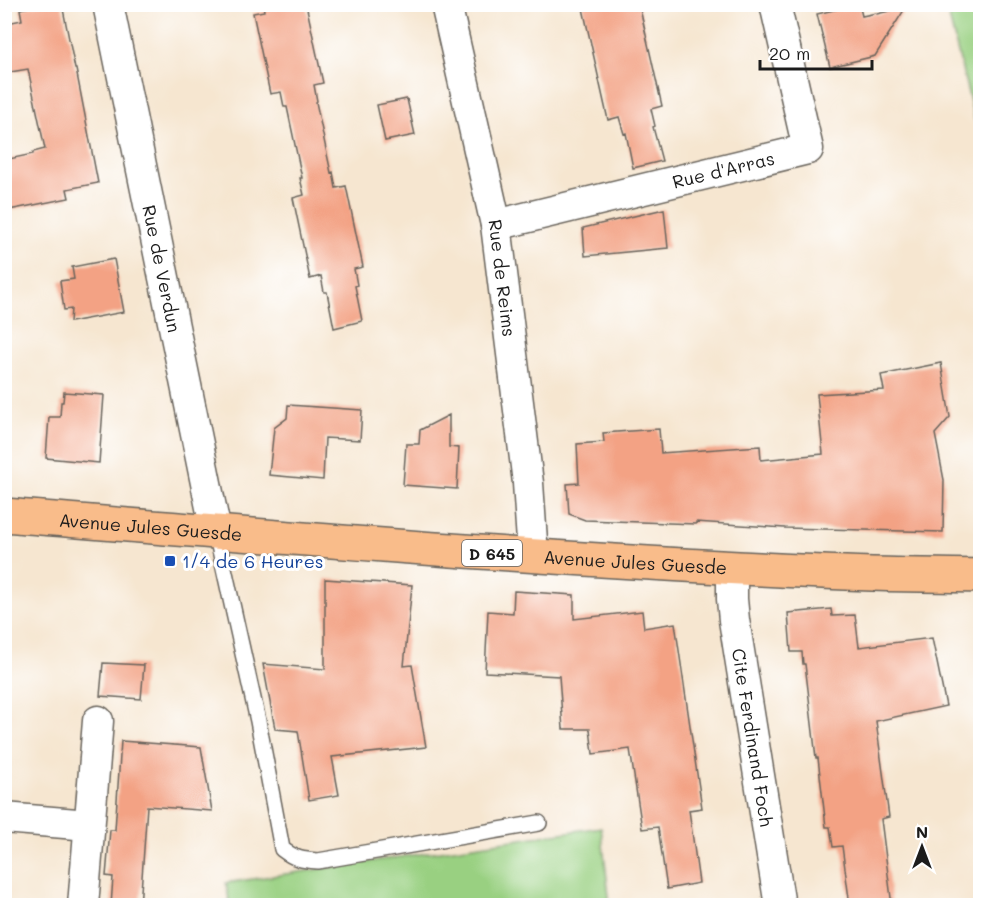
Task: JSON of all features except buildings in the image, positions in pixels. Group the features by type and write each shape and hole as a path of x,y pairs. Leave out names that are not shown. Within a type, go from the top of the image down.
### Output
{"main road":[{"name":"Avenue Jules Guesde","path":"4,515 533,556 732,568 981,576"}],"street":[{"name":"Rue de Verdun","path":"108,4 216,532"},
{"name":"Rue de Reims","path":"446,4 496,225 528,483 533,556"},
{"name":"Rue d'Arras","path":"496,225 808,149 775,4"},
{"name":"Cite Ferdinand Foch","path":"732,568 734,620 780,906"},
{"path":"83,906 98,721"},
{"path":"4,818 89,825"}],"lane":[{"path":"216,532 258,721 282,849 292,857 303,861 318,861 539,823"}],"green space":[{"path":"946,5 980,5 980,124 976,125"},
{"path":"601,827 610,905 230,905 226,883"}],"place":[{"name":"1/4 de 6 Heures","path":"170,561"}]}
